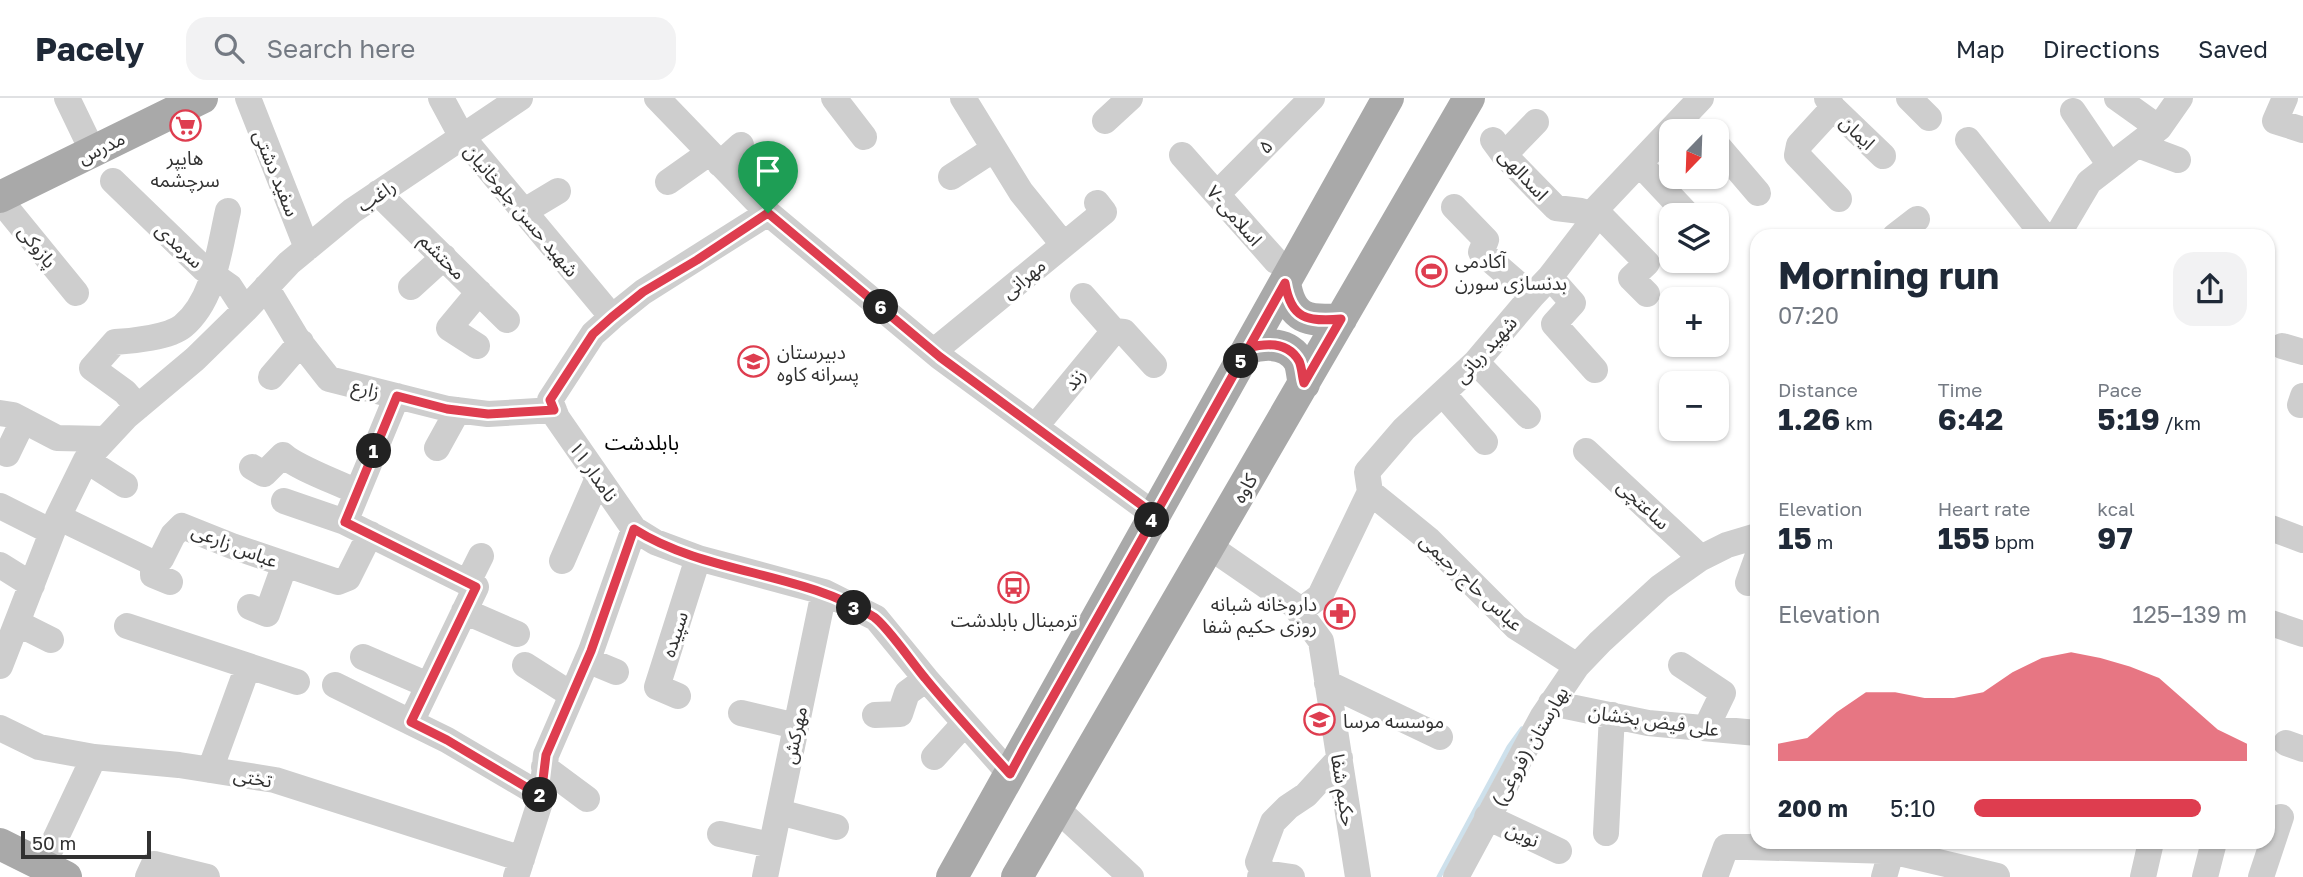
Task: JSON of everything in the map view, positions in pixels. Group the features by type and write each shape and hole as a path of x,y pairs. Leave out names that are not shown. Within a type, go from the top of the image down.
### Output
{"main road":[{"name":"مدرس","path":"0,198 202,98"},
{"path":"952,877 1388,98"},
{"name":"کاوه","path":"1017,877 1468,98"},
{"path":"1289,275 1288,300 1294,310 1308,319 1341,319"},
{"path":"1248,348 1268,343 1285,349 1299,361 1304,383"},
{"path":"0,844 50,873"},
{"path":"0,851 50,873"}],"street":[{"path":"67,98 93,152"},
{"name":"سفید دشتی","path":"248,98 307,248"},
{"name":"شهید حسن جلوخانیان","path":"441,98 462,137 612,317"},
{"name":"راغب","path":"6,644 55,525 86,460 105,439 245,310 289,262 352,211 520,98"},
{"path":"657,98 768,213 934,351 1155,515"},
{"path":"834,98 864,137"},
{"path":"963,98 1021,192 1063,244"},
{"path":"1105,121 1130,98"},
{"name":"۵","path":"1217,194 1312,98"},
{"path":"1909,98 1928,118"},
{"path":"2117,98 2153,124"},
{"path":"2052,229 2107,160 2138,145 2153,124 2180,98"},
{"path":"2285,98 2275,121 2303,130"},
{"name":"ایمان","path":"1839,199 1797,155 1799,145 1830,103 1883,156"},
{"path":"2073,111 2107,160"},
{"name":"شهید ربانی","path":"1299,612 1320,596 1370,492 1367,472 1404,429 1476,362 1541,286 1594,216 1640,164 1698,114"},
{"name":"اسدالهی","path":"1536,122 1498,147 1556,208 1581,211 1594,216"},
{"path":"1968,140 2042,229"},
{"path":"668,181 741,145"},
{"path":"2138,145 2178,160"},
{"path":"951,177 994,149"},
{"name":"۷-اسلامی","path":"1182,155 1217,194 1252,220 1276,261 1289,275"},
{"path":"1729,159 1758,193"},
{"path":"1640,164 1677,203"},
{"name":"سرمدی","path":"113,181 203,268 230,288 245,310"},
{"path":"523,212 558,191"},
{"name":"محتشم","path":"378,193 507,320"},
{"name":"پازوکی","path":"0,198 76,293"},
{"name":"مهرانی","path":"934,351 1104,212 1097,203"},
{"path":"1454,207 1486,240 1481,253 1573,303 1554,324 1595,370"},
{"path":"138,407 125,391 92,369 115,342 144,340 182,327 204,302 228,211"},
{"path":"554,410 550,400 593,334 643,292 768,213"},
{"path":"1594,216 1647,264 1631,278 1647,294"},
{"path":"1904,229 1917,219"},
{"path":"411,288 444,257"},
{"name":"زارع","path":"266,287 300,342 329,379 458,410 488,414 554,410"},
{"path":"477,346 449,328 479,292"},
{"path":"1083,296 1114,331 1124,332 1154,365"},
{"name":"زند","path":"1035,427 1114,331"},
{"path":"271,377 300,342"},
{"path":"1476,362 1528,416"},
{"path":"1443,394 1485,442"},
{"path":"345,522 397,396"},
{"path":"437,448 458,410"},
{"name":"۱۱ نامدار","path":"554,410 634,529 655,542 698,558 824,592 876,618 964,724 1010,774"},
{"path":"6,454 12,417 57,438 105,439"},
{"name":"ساعتچی","path":"1586,451 1695,553"},
{"path":"252,467 264,474 283,455 293,464 358,492"},
{"path":"86,460 125,485"},
{"path":"562,561 598,478"},
{"name":"عباس حاج رحیمی","path":"1370,492 1428,539 1517,627 1573,663"},
{"path":"284,501 345,522 370,534 411,541 472,584"},
{"name":"عباس زارعی","path":"0,506 55,525 161,572 161,559 173,535 183,526 338,582 348,578 370,534"},
{"path":"520,872 541,796 546,755 587,660 634,529"},
{"path":"2275,530 2303,540"},
{"name":"بهارستان (فروغی)","path":"1456,877 1573,663 1600,642 1695,553 1750,538"},
{"name":"حکیم شفا","path":"1210,547 1294,605 1321,642 1358,877"},
{"path":"411,722 464,611 481,556"},
{"name":"سپیده","path":"678,696 657,687 698,558"},
{"path":"250,607 267,614 285,564"},
{"path":"0,565 32,584"},
{"path":"1748,583 1750,577"},
{"name":"مهرکش","path":"772,876 771,845 824,592"},
{"path":"464,611 517,634"},
{"path":"2275,624 2303,634"},
{"path":"127,626 297,682"},
{"path":"6,644 51,640"},
{"path":"363,657 428,685"},
{"path":"587,660 616,672"},
{"path":"524,665 572,695"},
{"path":"1681,665 1723,693 1706,728"},
{"path":"210,770 248,666"},
{"path":"875,715 900,714 907,693 926,679"},
{"path":"1327,683 1440,737"},
{"path":"335,685 447,740 541,796"},
{"name":"علی فیض بخشان","path":"1551,703 1648,723 1750,732"},
{"path":"741,713 796,726"},
{"path":"1606,833 1612,715"},
{"path":"934,757 964,724"},
{"name":"تختی","path":"0,728 39,747 94,757 275,780 520,872"},
{"path":"50,873 94,757"},
{"path":"1292,877 1262,875 1258,862 1273,822 1287,807 1306,795 1340,758"},
{"path":"544,767 587,799"},
{"path":"1057,810 1131,877"},
{"path":"779,812 836,827"},
{"name":"نوین","path":"1487,817 1559,851"},
{"path":"2275,843 2284,818"},
{"path":"720,834 771,845"},
{"path":"1715,877 1726,847 1750,847"},
{"path":"1884,877 1892,849"},
{"path":"1903,849 1997,876"},
{"path":"2143,877 2149,849"},
{"path":"2205,877 2212,849"},
{"path":"2263,877 2273,849"},
{"path":"148,877 154,864 207,877"}],"waterway":[{"path":"1439,877 1509,747 1522,729"}],"place":[{"name":"هایپر سرچشمه","path":"185,126"},
{"name":"آکادمی بدنسازی سورن","path":"1432,271"},
{"name":"دبیرستان پسرانه کاوه","path":"754,362"},
{"name":"ترمینال بابلدشت","path":"1014,588"},
{"name":"داروخانه شبانه‌ روزی حکیم شفا","path":"1340,614"},
{"name":"موسسه مرسا","path":"1320,720"}],"district":[{"name":"بابلدشت","path":"642,442"}],"route":[{"path":"768,213 643,292 593,334 550,400 554,410 488,414 447,409 397,396 345,522 476,587 411,722 447,740 541,796 546,755 591,651 634,529 655,542 698,558 824,592 876,618 1010,774 1142,539 1155,515 1248,348 1268,343 1285,349 1299,361 1304,383 1341,319 1308,319 1294,310 1288,300 1285,283 1155,515 940,357 768,213"}]}
